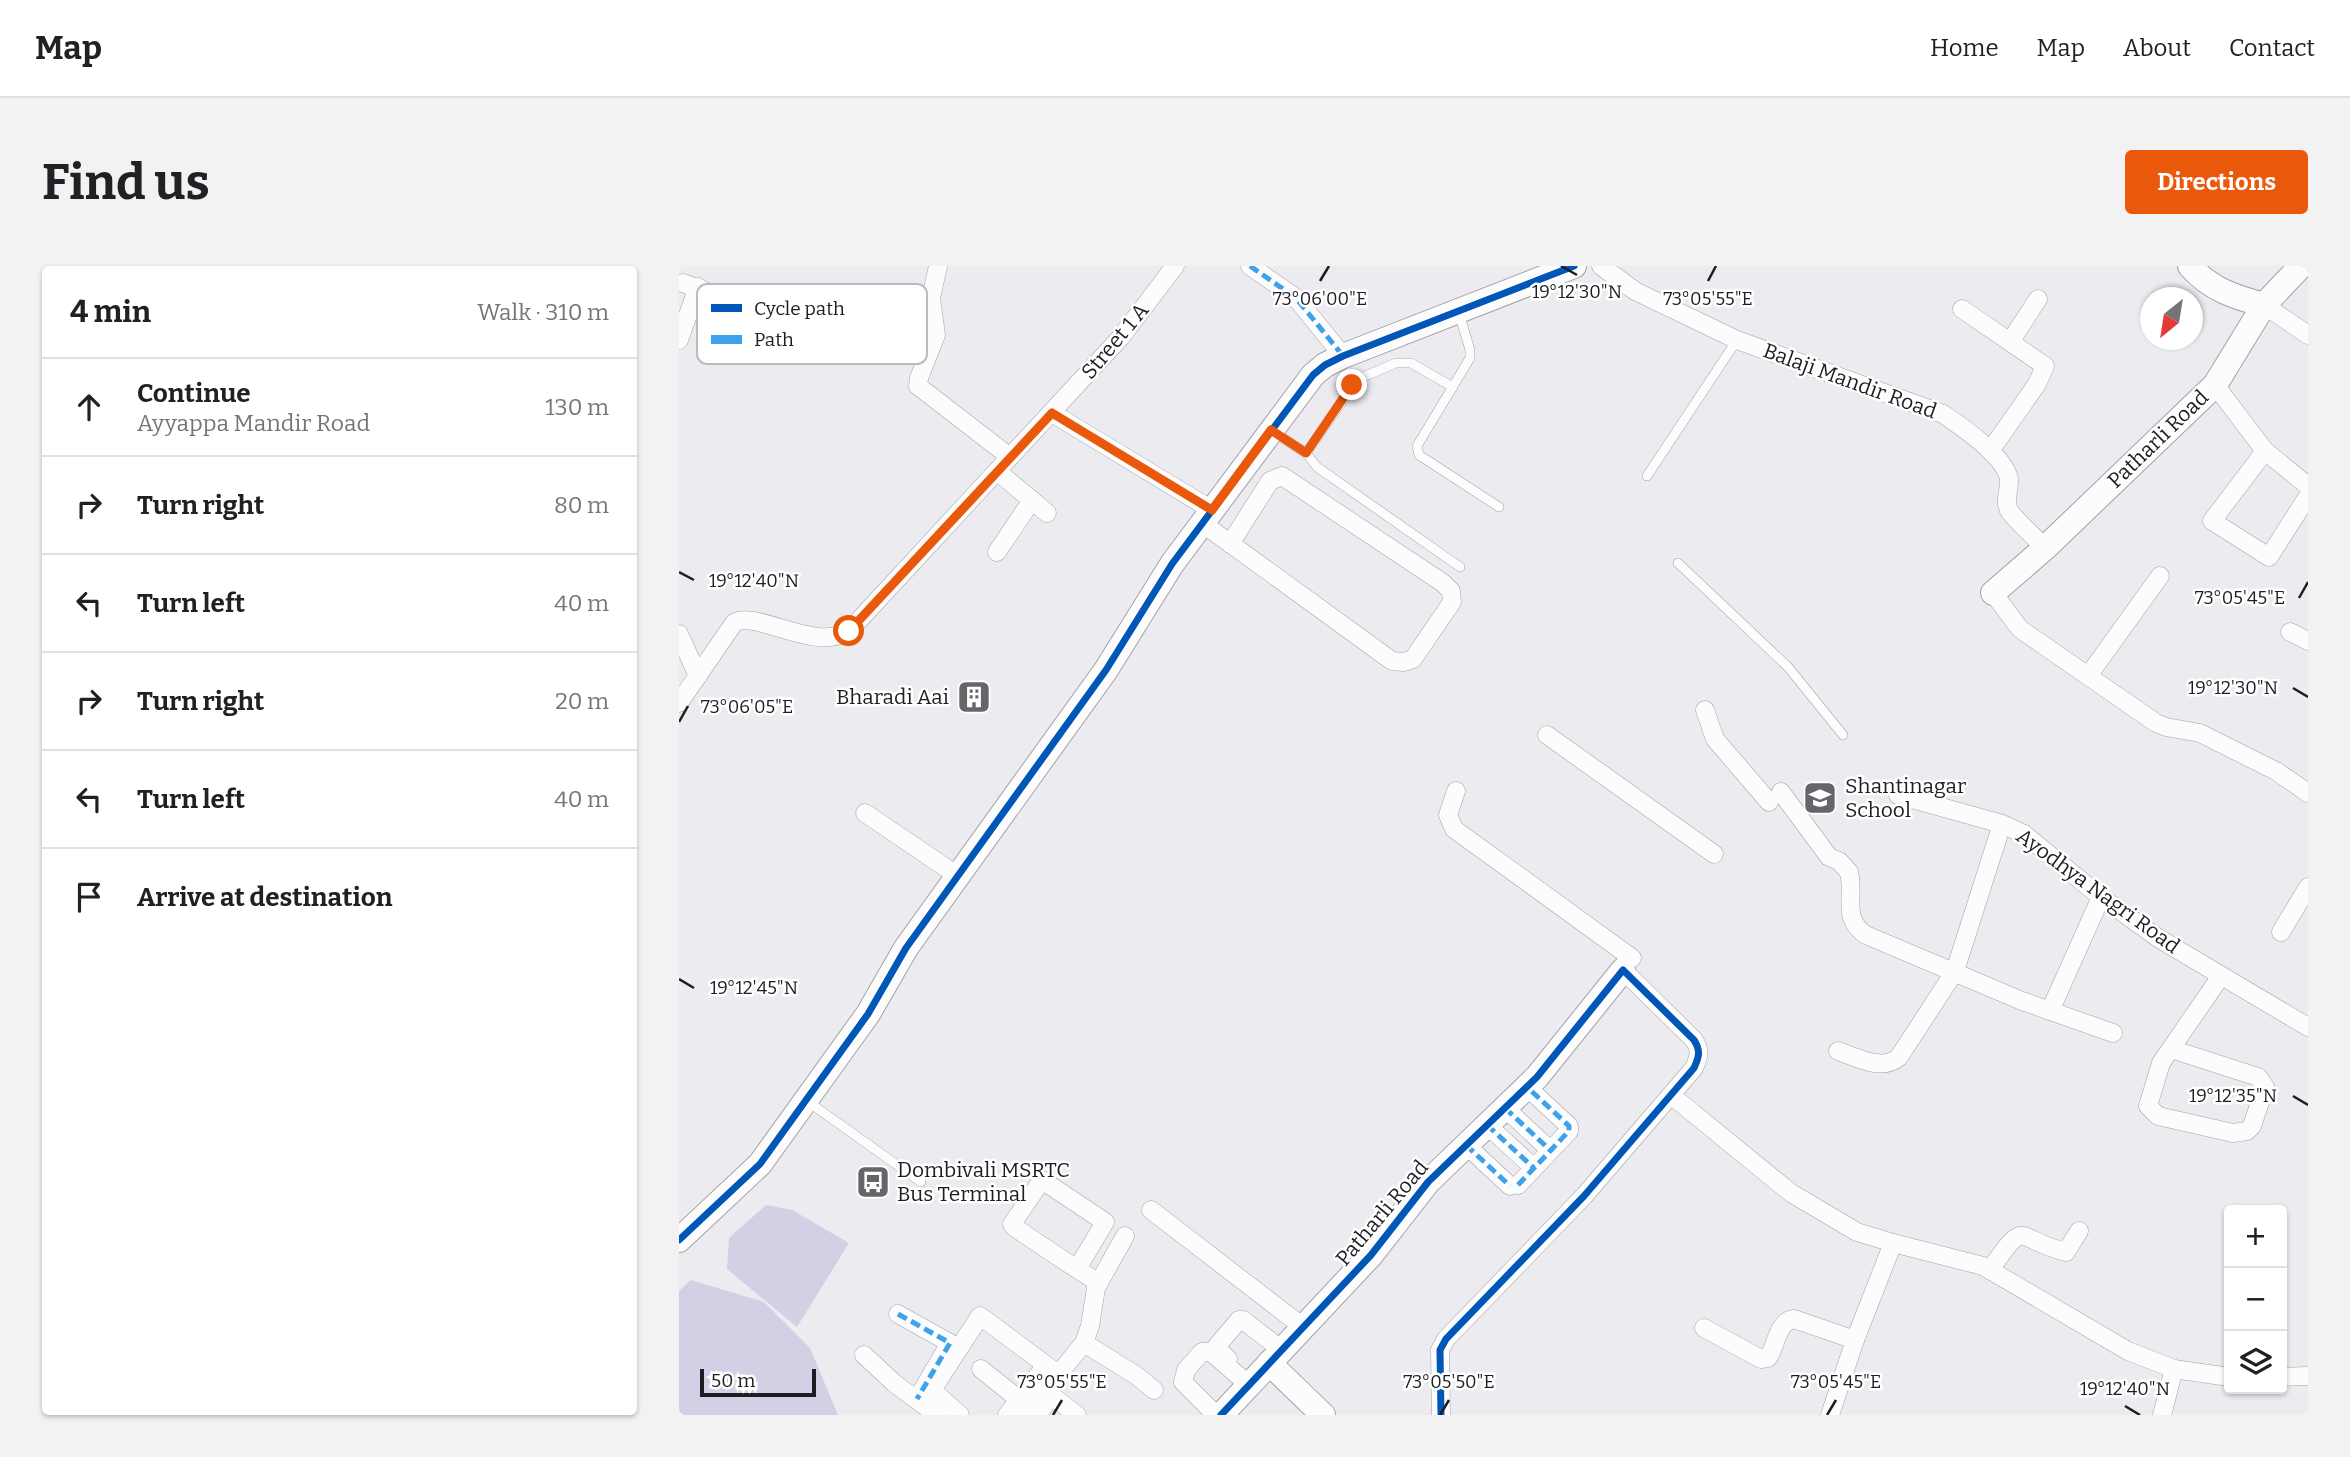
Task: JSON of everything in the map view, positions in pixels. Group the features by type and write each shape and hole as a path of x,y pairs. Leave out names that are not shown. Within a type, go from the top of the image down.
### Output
{"street":[{"path":"927,360 936,339 931,298 938,266"},
{"name":"Street 1 A","path":"698,676 734,623 739,620 753,620 831,639 849,631 1121,337 1175,266"},
{"path":"1250,266 1296,298 1343,356"},
{"name":"Balaji Mandir Road","path":"1601,266 1635,291 1738,340 1943,414 1990,451 2008,478 2007,498 2010,511 2045,548"},
{"path":"2190,266 2202,280 2227,295 2264,306 2308,335"},
{"name":"Patharli Road","path":"1993,593 2045,548 2214,385 2264,306 2301,266"},
{"path":"679,1240 760,1164 868,1014 906,948 1106,670 1173,564 1313,375 1343,356 1564,267"},
{"path":"679,340 690,285 697,288"},
{"path":"2010,342 2038,299"},
{"path":"1962,309 2045,366 1990,451"},
{"path":"925,364 918,386 1010,457"},
{"path":"2214,385 2265,451 2308,486"},
{"path":"1052,413 1207,516 1230,544 1392,661 1404,662 1413,659 1451,602 1451,591 1443,583 1282,475 1270,481 1230,544"},
{"path":"2265,451 2212,521 2269,557 2308,496"},
{"path":"997,471 1047,513"},
{"path":"997,552 1032,500"},
{"path":"2088,676 2160,576"},
{"path":"1993,593 2020,629 2156,723 2200,733 2276,771 2308,793"},
{"path":"2290,632 2308,641"},
{"path":"679,634 698,676 679,703"},
{"path":"1705,710 1714,739 1775,797 1829,857 1839,861 1849,872 1851,916 1855,927 1866,935 2050,1011 2113,1033"},
{"path":"1547,735 1714,855"},
{"path":"1441,1415 1440,1350 1447,1339 1584,1196 1694,1068 1699,1056 1698,1046 1627,964 1454,829 1448,815 1456,792"},
{"path":"1898,795 2003,824"},
{"path":"865,813 958,876"},
{"name":"Ayodhya Nagri Road","path":"1837,1051 1884,1065 1892,1064 1955,971 2003,824 2024,834 2101,897 2158,938 2308,1027"},
{"path":"2281,932 2308,887"},
{"path":"2050,1011 2101,897"},
{"name":"Patharli Road","path":"1221,1415 1371,1255 1428,1182 1527,1087 1627,964"},
{"path":"2171,1049 2259,1077 2265,1087 2252,1125 2247,1131 2233,1133 2158,1116 2148,1106 2161,1063 2221,976"},
{"path":"1467,1145 1514,1185 1534,1168 1569,1131 1569,1126 1527,1087"},
{"path":"1671,1095 1791,1193 1857,1232 1983,1266 2128,1351 2174,1369 2224,1376"},
{"path":"1496,1116 1550,1150"},
{"path":"1496,1116 1534,1168"},
{"path":"1077,1269 1105,1222 1042,1180 1012,1224 1077,1269 1098,1283"},
{"path":"1151,1210 1303,1328"},
{"path":"1990,1270 2011,1239 2017,1235 2066,1252 2079,1231"},
{"path":"1028,1410 1052,1370 1084,1343 1098,1283 1125,1236"},
{"path":"1830,1415 1855,1340 1893,1243"},
{"path":"898,1314 950,1343 918,1399"},
{"path":"960,1415 932,1390 980,1316 1052,1370"},
{"path":"1704,1328 1761,1359 1768,1358 1772,1353 1783,1324 1789,1319 1855,1340"},
{"path":"1084,1343 1137,1376 1154,1390"},
{"path":"1216,1415 1183,1382 1186,1370 1202,1352 1211,1352 1263,1370 1323,1415"},
{"path":"864,1354 894,1383 937,1415"},
{"path":"981,1369 1028,1410"},
{"path":"2162,1415 2174,1369"},
{"path":"2287,1377 2308,1376"},
{"path":"1007,1415 1028,1410 1052,1396 1077,1415"}],"lane":[{"path":"1458,310 1470,354 1417,450 1419,455 1499,507"},
{"path":"1647,476 1738,340"},
{"path":"1306,453 1352,385 1365,375 1403,362 1411,363 1453,387"},
{"path":"1271,430 1306,453 1317,467 1460,567"},
{"path":"1678,563 1789,667 1843,736"},
{"path":"806,1100 921,1182"}],"shaded area":[{"path":"766,1205 792,1210 849,1243 797,1327 727,1269 729,1238"},
{"path":"691,1280 764,1302 810,1348 838,1415 679,1415 679,1291"}],"marked path":[{"path":"1250,266 1296,298 1343,356"},
{"path":"1518,1185 1569,1131 1569,1126 1527,1087"},
{"path":"1505,1108 1550,1150"},
{"path":"1487,1125 1534,1168"},
{"path":"1466,1145 1510,1186"},
{"path":"898,1314 950,1343 917,1399"}],"cycle path":[{"path":"679,1240 760,1164 868,1014 906,948 1106,670 1172,564 1313,375 1343,356 1574,266"},
{"path":"1221,1415 1371,1255 1428,1182 1537,1077 1623,970 1694,1040 1698,1051 1696,1064 1584,1196 1446,1339 1440,1350 1441,1415"}],"place":[{"name":"Bharadi Aai","path":"974,697"},
{"name":"Shantinagar School","path":"1820,798"},
{"name":"Dombivali MSRTC Bus Terminal","path":"873,1182"}],"route":[{"path":"849,631 1052,413 1212,510 1271,430 1306,453 1352,385"}]}
